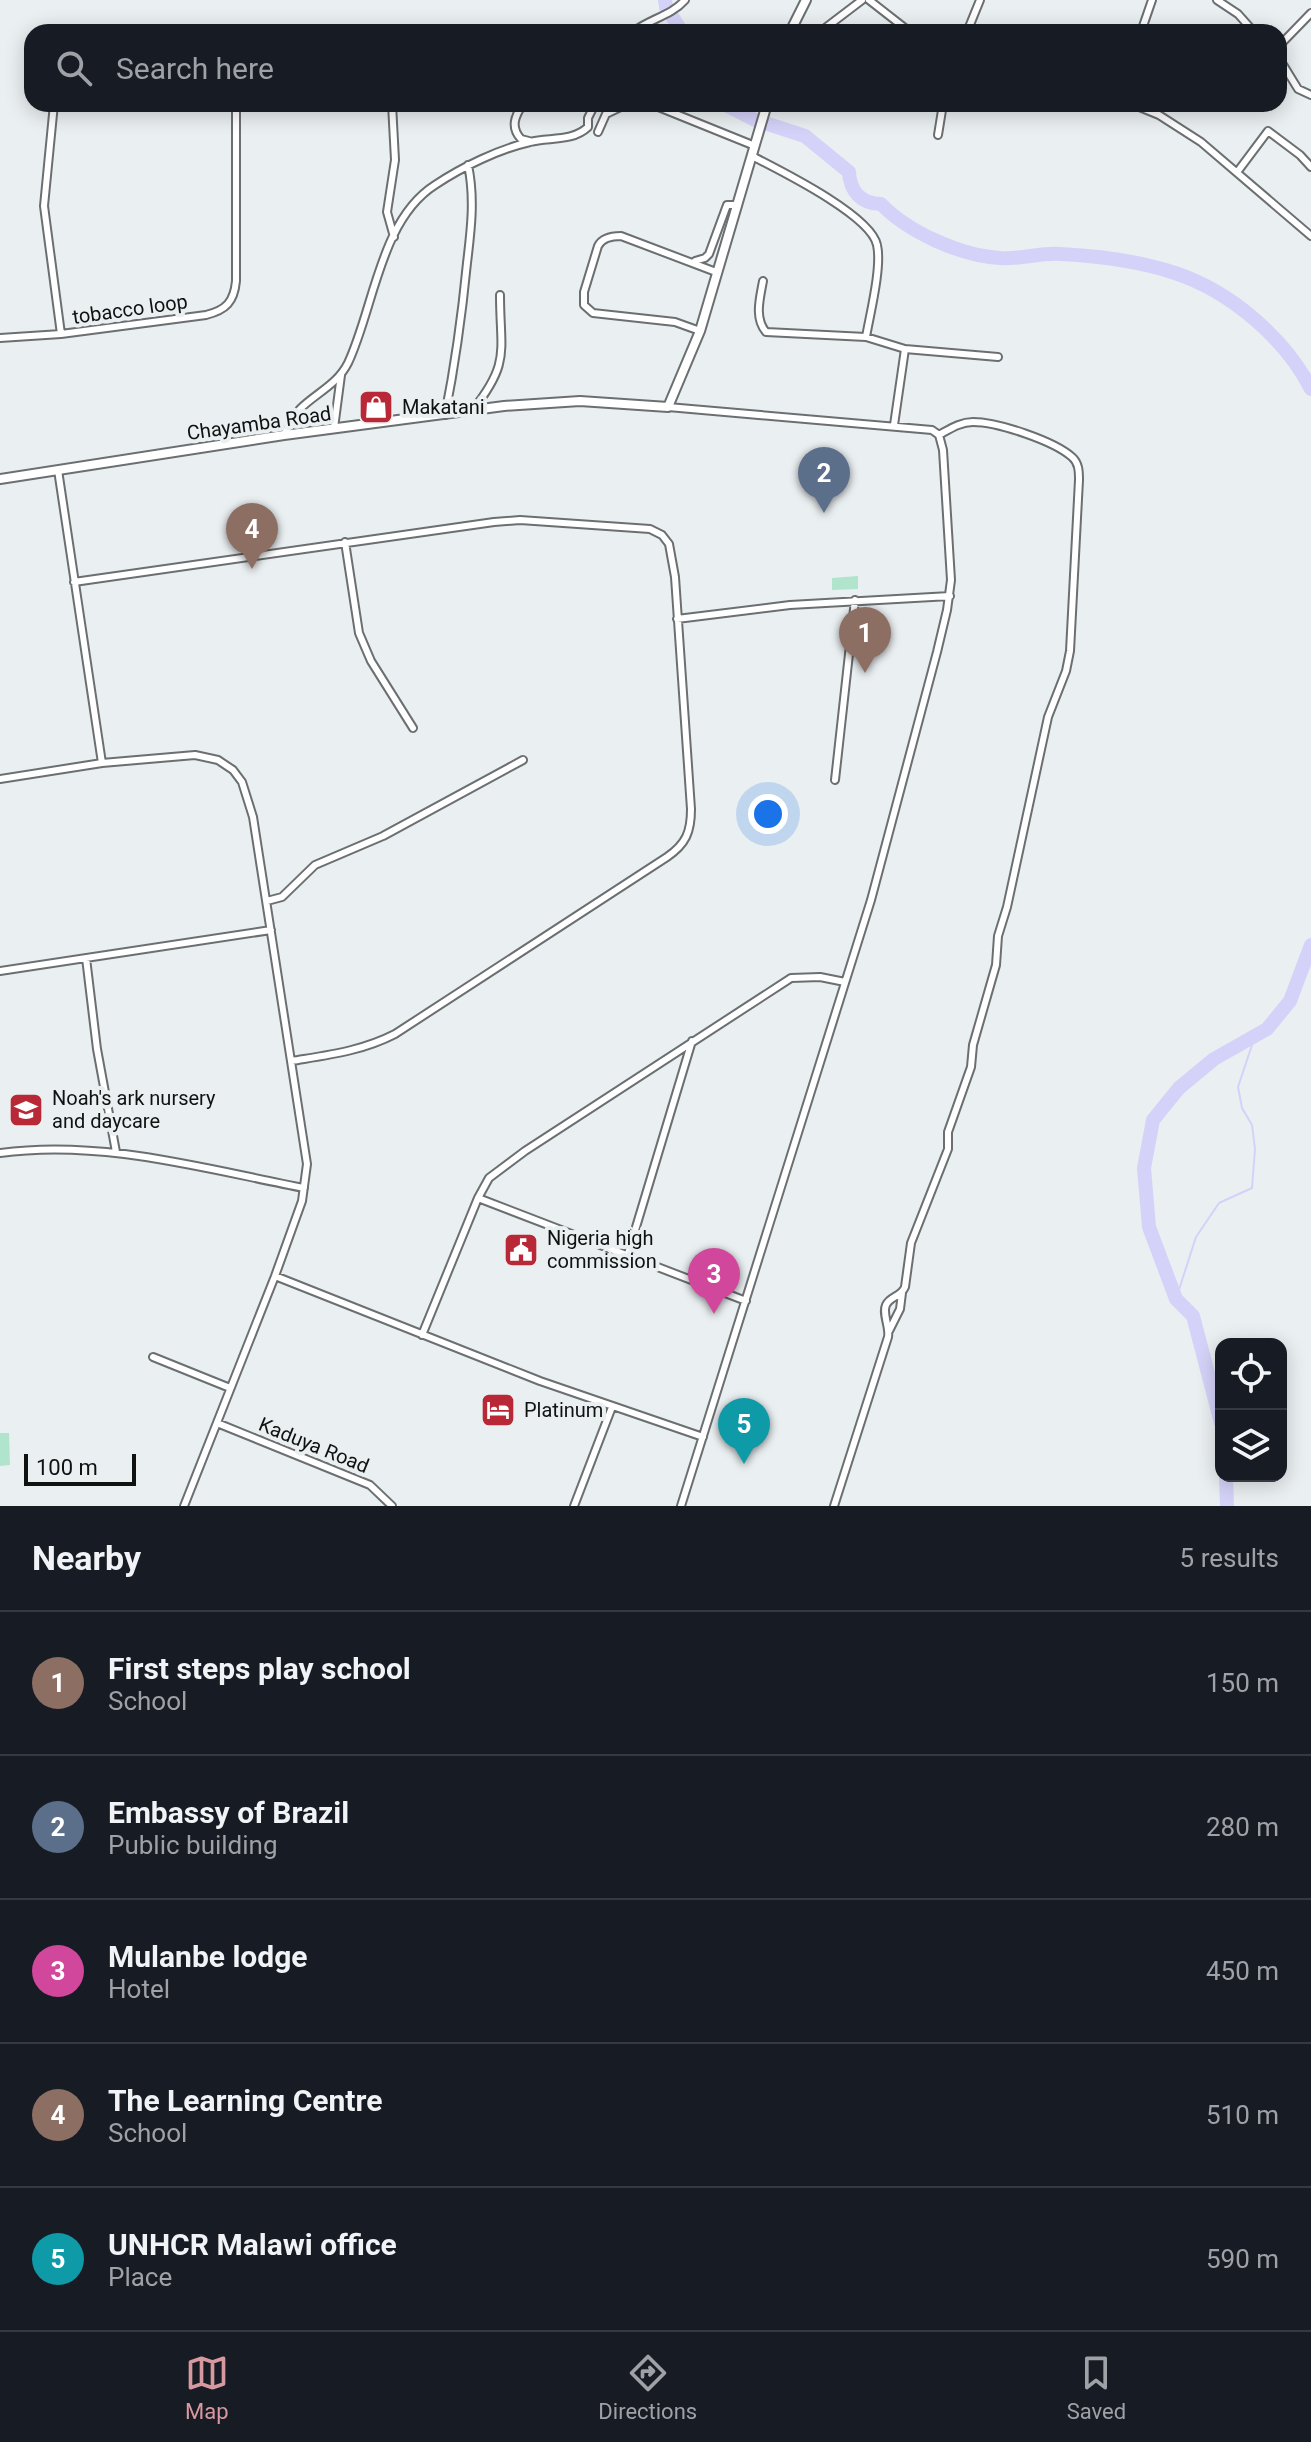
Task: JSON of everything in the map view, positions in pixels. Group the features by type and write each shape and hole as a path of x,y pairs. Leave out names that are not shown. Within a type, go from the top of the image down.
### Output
{"street":[{"path":"644,24 678,8 685,0"},
{"path":"794,24 806,0"},
{"path":"830,24 862,0"},
{"path":"869,0 900,24"},
{"path":"970,24 980,0"},
{"path":"1144,24 1152,0"},
{"path":"1217,0 1228,3 1247,24"},
{"path":"1287,38 1311,13"},
{"path":"1287,71 1298,89 1311,95"},
{"name":"tobacco loop","path":"53,112 44,206 61,334 206,315 222,310 231,303 236,281 236,112"},
{"path":"392,112 395,160 387,212 394,237"},
{"path":"518,112 514,127 521,139 530,141 557,139 582,132 588,127 591,112"},
{"path":"598,132 606,114 610,112"},
{"path":"668,112 753,151 831,198 873,236 878,254 866,337"},
{"path":"681,1506 871,900 950,596 951,559 943,450 939,435 927,429 894,425 668,407 700,331 765,112"},
{"path":"938,135 942,112"},
{"path":"1152,112 1201,142 1311,236"},
{"path":"1238,171 1268,131 1311,167"},
{"path":"334,428 341,375 358,338 378,274 408,212 426,191 468,165 530,141"},
{"path":"445,416 460,331 468,252 473,194 468,165"},
{"path":"692,261 709,254 727,205 738,205"},
{"path":"700,331 675,322 593,313 583,301 598,246 603,240 621,236 716,272"},
{"path":"763,281 758,316 766,332 866,337 905,349 998,357"},
{"path":"472,411 490,388 503,354 500,295"},
{"path":"0,338 61,334"},
{"path":"894,425 905,349"},
{"path":"284,435 297,411 341,375"},
{"name":"Chayamba Road","path":"0,479 284,435 472,411 571,401 668,407"},
{"path":"834,1506 889,1331 900,1309 911,1243 948,1149 951,1124 971,1067 973,1045 996,965 998,936 1048,717 1066,671 1070,651 1079,480 1079,470 1072,457 1014,429 973,422 956,425 939,435"},
{"path":"58,470 102,763"},
{"path":"74,582 520,520 650,529 666,539 671,550 691,809 690,828 683,844 395,1034 349,1052 292,1061"},
{"path":"345,542 359,633 371,661 413,728"},
{"path":"677,619 790,605 950,596"},
{"path":"835,780 855,600"},
{"path":"0,779 102,763 195,755 218,760 233,770 248,797 307,1164 304,1188 275,1276 184,1506"},
{"path":"267,901 282,897 315,865 383,836 523,760"},
{"path":"0,971 271,930"},
{"path":"86,958 97,1049 116,1152"},
{"path":"422,1335 489,1178 525,1151 791,978 820,977 845,982"},
{"path":"627,1257 692,1041"},
{"path":"0,1153 29,1149 116,1152 304,1188"},
{"path":"478,1198 746,1301"},
{"path":"275,1276 612,1407 703,1437"},
{"path":"889,1331 885,1309 887,1303 902,1293"},
{"path":"153,1357 230,1388"},
{"path":"574,1506 612,1407"},
{"name":"Kaduya Road","path":"217,1423 370,1485 392,1506"}],"green space":[{"path":"858,576 858,589 832,590 832,578"},
{"path":"0,1433 9,1433 10,1465 0,1466"}],"waterway":[{"path":"665,0 677,24"},
{"path":"740,112 755,120"},
{"path":"768,124 805,136 849,172 854,190 862,199 881,204 920,233 952,247 1000,258 1053,254 1133,262 1196,281 1254,319 1287,352 1311,389"},
{"path":"1218,1410 1193,1316 1176,1299 1149,1227 1144,1168 1153,1120 1179,1088 1214,1059 1267,1029 1290,1001 1311,945"},
{"path":"1176,1299 1196,1237 1219,1203 1252,1188 1255,1149 1252,1125 1242,1108 1238,1087 1255,1036"},
{"path":"1226,1482 1227,1506"}],"place":[{"name":"Makatani","path":"376,407"},
{"name":"Embassy of Brazil","path":"824,513"},
{"name":"The Learning Centre","path":"252,569"},
{"name":"First steps play school","path":"865,673"},
{"name":"Noah's ark nursery and daycare","path":"26,1110"},
{"name":"Nigeria high commission","path":"521,1250"},
{"name":"Mulanbe lodge","path":"714,1314"},
{"name":"Platinum","path":"498,1410"},
{"name":"UNHCR Malawi office","path":"744,1464"}]}
